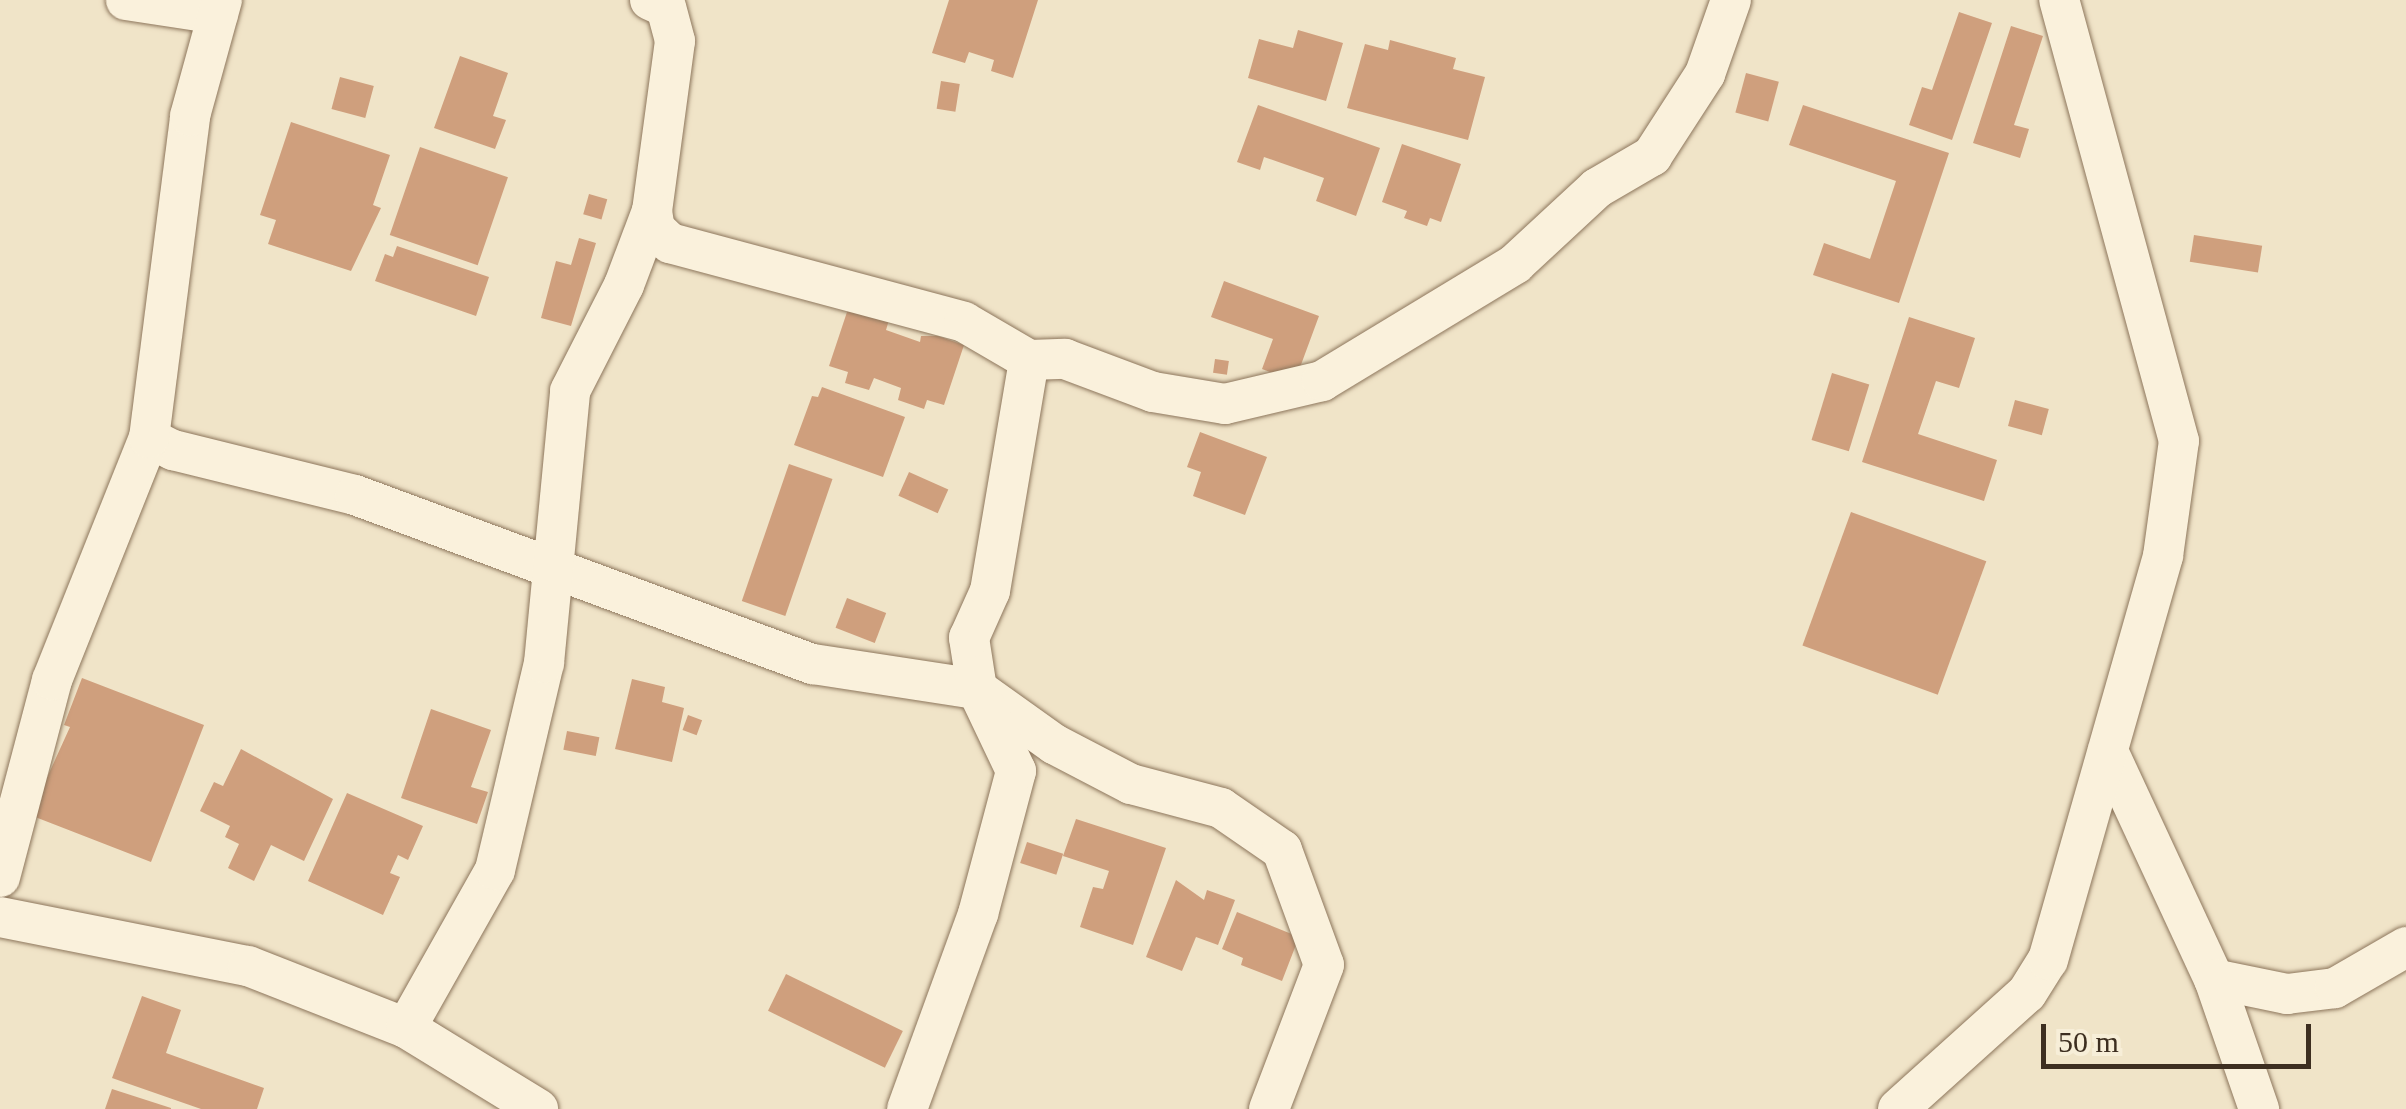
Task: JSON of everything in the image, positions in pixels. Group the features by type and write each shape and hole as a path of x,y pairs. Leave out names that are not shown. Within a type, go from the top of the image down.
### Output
{"street":[{"path":"0,876 52,680 149,438 190,116 220,7 126,0"},
{"path":"406,1028 496,870 544,664 570,391 652,211 675,41 666,7 650,0"},
{"path":"652,211 655,228 670,243 964,322 1029,360 1066,359 1153,392 1225,404 1322,381 1515,264 1597,188 1652,156 1706,74 1730,0"},
{"path":"1898,1109 2027,994 2048,960 2163,556 2179,440 2059,0"},
{"path":"908,1109 978,914 1016,771 978,690 970,638 990,591 1029,360"},
{"path":"149,438 173,450 355,494 556,565 812,664 978,690 1054,744 1131,784 1221,808 1282,850 1324,965 1269,1109"},
{"path":"2108,751 2214,980 2259,1109"},
{"path":"0,918 248,966 406,1028 538,1109"},
{"path":"2214,980 2287,994 2335,988 2406,946"}],"building":[{"path":"949,0 1038,0 1013,78 991,71 994,60 969,52 965,63 932,53"},
{"path":"1959,12 1992,23 1952,140 1909,125 1922,87 1932,90"},
{"path":"2011,26 2043,36 2014,125 2029,129 2020,158 1973,143"},
{"path":"1298,30 1343,43 1326,101 1248,78 1259,39 1293,48"},
{"path":"1390,40 1456,58 1453,69 1485,77 1468,140 1347,108 1365,44 1388,50"},
{"path":"460,56 508,73 493,116 506,120 495,149 434,128"},
{"path":"1746,73 1779,82 1768,121 1735,113"},
{"path":"340,77 374,86 365,118 331,109"},
{"path":"941,81 960,84 955,112 937,109"},
{"path":"1258,105 1380,148 1356,216 1316,201 1324,178 1264,157 1260,170 1237,162"},
{"path":"1803,105 1949,153 1899,303 1813,275 1824,243 1870,259 1896,181 1789,145"},
{"path":"291,122 390,155 373,205 381,208 351,271 268,244 276,220 260,215"},
{"path":"1402,144 1461,164 1441,222 1430,218 1427,226 1404,218 1407,211 1382,202"},
{"path":"420,147 508,177 478,265 390,235"},
{"path":"589,194 607,199 601,219 583,214"},
{"path":"2194,235 2262,246 2258,272 2190,262"},
{"path":"579,238 596,243 571,326 541,318 556,261 571,265"},
{"path":"397,246 489,277 476,316 375,281 385,254 393,257"},
{"path":"1224,281 1319,316 1295,381 1262,369 1273,339 1211,317"},
{"path":"849,306 889,320 886,330 920,342 921,336 938,336 964,345 944,405 927,400 924,409 898,400 901,388 874,378 869,390 845,383 848,372 829,366"},
{"path":"1909,317 1975,338 1959,388 1936,381 1918,434 1997,460 1984,501 1862,462"},
{"path":"1215,359 1229,361 1227,375 1213,373"},
{"path":"1832,373 1869,384 1849,451 1812,440"},
{"path":"822,387 905,417 883,477 794,445 812,396 818,397"},
{"path":"2015,400 2049,409 2042,435 2008,426"},
{"path":"1200,432 1267,457 1245,515 1193,496 1201,472 1187,467"},
{"path":"789,464 832,479 785,616 742,601"},
{"path":"909,472 948,489 938,513 898,496"},
{"path":"1851,512 1986,561 1938,695 1802,645"},
{"path":"847,598 886,613 875,643 836,628"},
{"path":"82,678 204,725 151,862 30,815 70,727 64,725"},
{"path":"632,679 665,687 662,702 684,708 672,762 615,749"},
{"path":"431,709 491,730 471,787 488,792 477,824 401,798"},
{"path":"688,715 702,720 697,735 683,730"},
{"path":"567,731 599,737 596,756 563,750"},
{"path":"241,749 333,799 304,861 271,845 254,881 228,868 239,844 225,837 230,826 200,811 214,782 223,786"},
{"path":"347,793 423,826 408,860 398,855 390,873 400,877 383,915 308,881"},
{"path":"1076,819 1166,848 1133,945 1080,927 1093,887 1103,889 1109,871 1063,856"},
{"path":"1027,842 1063,854 1056,875 1020,863"},
{"path":"1176,880 1204,900 1207,890 1235,900 1218,945 1196,937 1182,971 1146,957"},
{"path":"1237,912 1299,937 1282,981 1241,965 1243,958 1222,949"},
{"path":"786,974 903,1031 885,1068 768,1011"},
{"path":"142,996 181,1010 166,1053 264,1088 257,1109 201,1109 112,1078"},
{"path":"112,1089 171,1108 171,1109 105,1109"}]}
